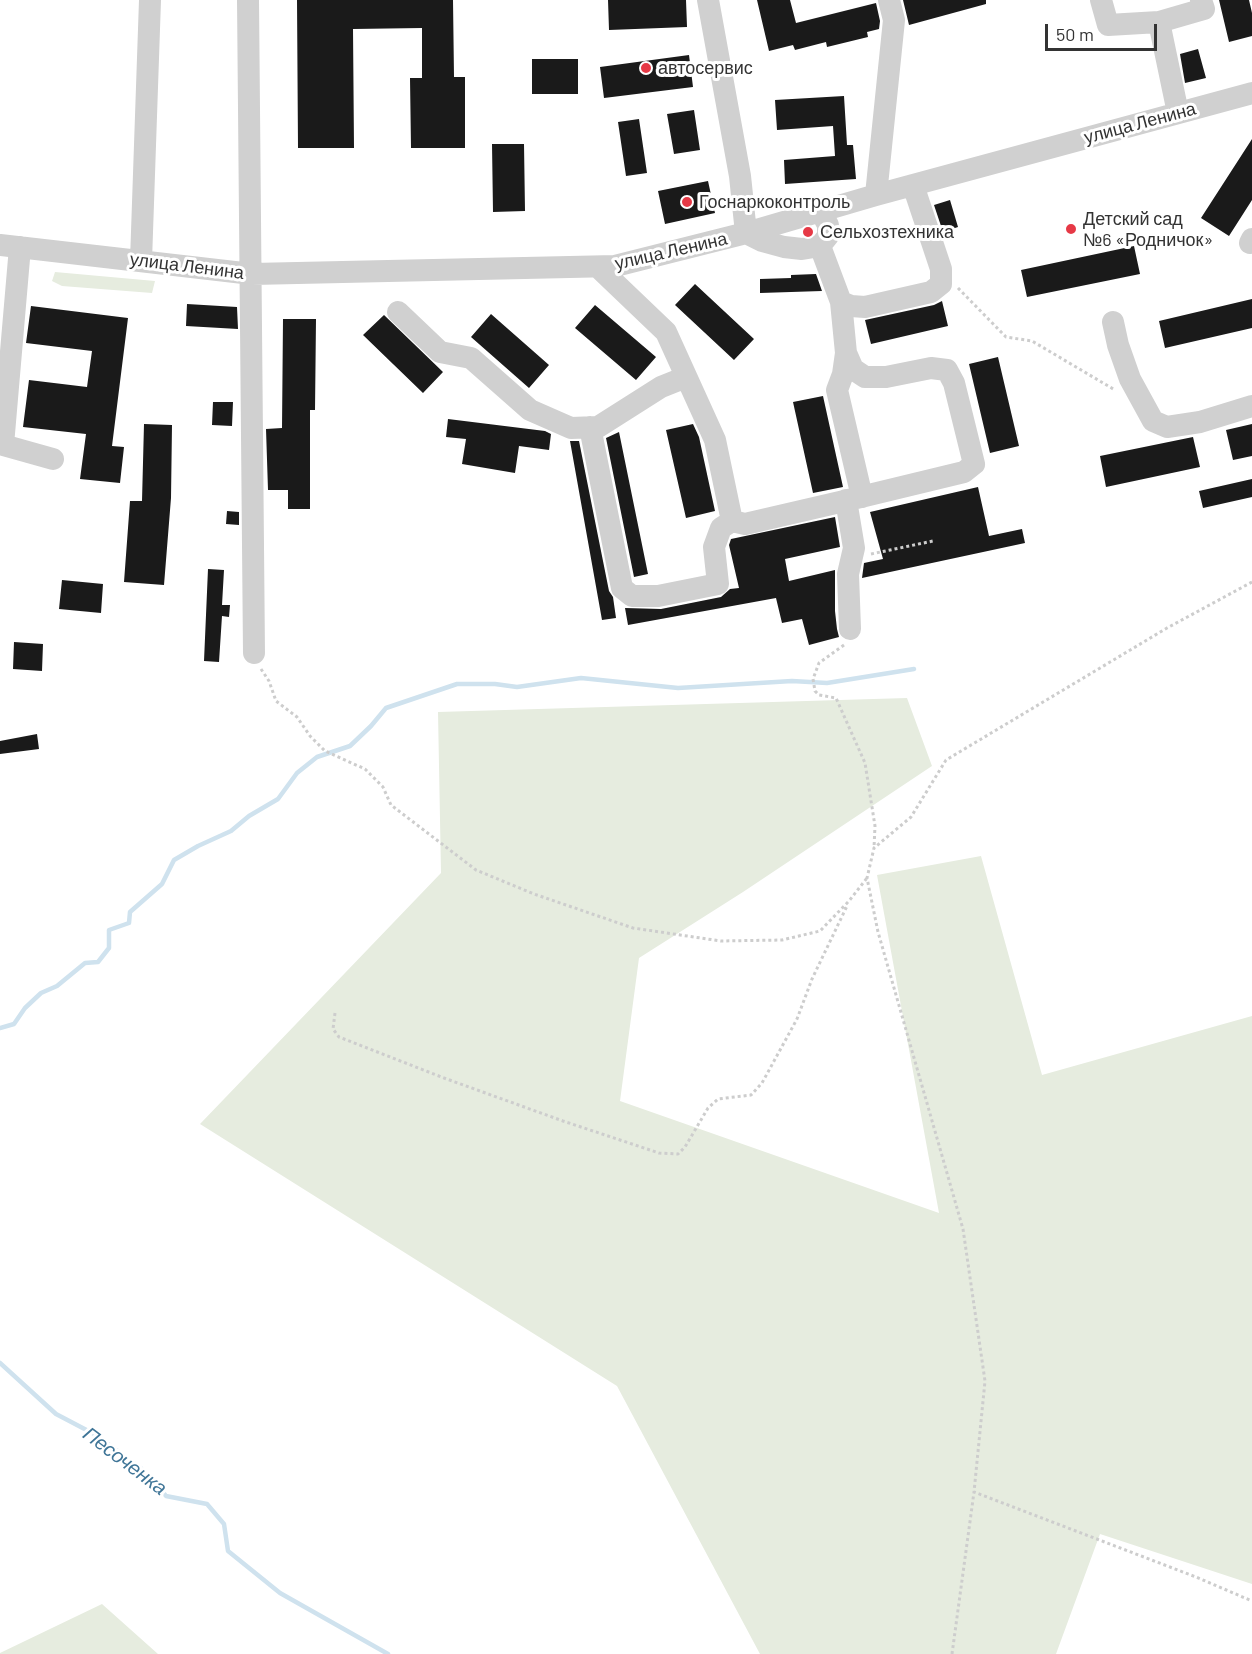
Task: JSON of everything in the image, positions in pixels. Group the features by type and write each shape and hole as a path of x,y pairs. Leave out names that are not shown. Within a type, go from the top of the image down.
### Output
{"street":[{"path":"141,261 150,0"},
{"path":"248,0 254,653"},
{"path":"708,0 740,176 746,233 762,241 784,247 802,249 820,246 828,236 828,225 823,216 816,212"},
{"path":"876,195 894,20 889,0"},
{"path":"1101,0 1108,25 1159,22 1204,9 1202,0"},
{"path":"1159,22 1178,113"},
{"name":"улица Ленина","path":"10,246 252,274 615,266 746,233 876,195 1252,93"},
{"path":"841,302 851,306 865,307 931,292 941,284 941,268 913,185"},
{"path":"10,246 2,448 53,459"},
{"path":"820,246 841,302 846,353 843,374 837,390 854,499 854,548 848,574 850,629"},
{"path":"598,267 666,332 715,440 732,520"},
{"path":"398,312 440,352 471,358 530,410 571,428 598,427 661,387 686,376"},
{"path":"1113,322 1130,379 1153,421 1167,427 1200,422 1252,406"},
{"path":"732,520 745,524 854,499 964,472 974,464 954,383 947,369 931,368 886,377 865,377 853,369 846,353"},
{"path":"590,427 622,588 632,596 658,596 718,584 714,547 721,528 732,520"}],"path":[{"path":"941,268 1006,337 1032,341 1121,394"},
{"path":"852,558 933,541"},
{"path":"874,848 911,817 946,760 1167,628 1252,582"},
{"path":"850,629 849,637 842,648 819,663 813,679 814,686 819,695 836,698 865,764 875,826 874,848 867,878 878,932 963,1229 985,1381 974,1492 952,1654"},
{"path":"254,653 269,681 276,701 297,717 310,736 325,751 365,769 383,787 391,805 476,870 534,894 633,928 722,941 782,940 820,931 867,878"},
{"path":"335,1013 333,1029 339,1037 563,1121 659,1153 678,1154 685,1147 708,1108 718,1099 751,1095 762,1083 797,1019 812,979 849,901"},
{"path":"974,1492 1196,1576 1252,1601"}],"shaded area":[{"path":"55,272 155,281 152,293 62,286 52,281"},
{"path":"907,698 932,766 639,958 620,1101 939,1213 877,875 981,856 1042,1075 1252,1016 1252,1584 1100,1534 1056,1654 760,1654 617,1386 200,1124 441,873 438,712"},
{"path":"102,1604 158,1654 0,1654 0,1653"}],"building":[{"path":"297,0 453,0 454,77 465,77 465,148 411,148 410,78 422,78 422,28 353,29 354,148 298,148"},
{"path":"608,0 686,0 687,27 609,30"},
{"path":"757,0 790,0 796,23 876,3 880,21 879,29 867,32 868,37 827,47 826,42 795,50 793,45 769,51"},
{"path":"903,0 986,0 986,4 909,25"},
{"path":"1219,0 1249,0 1252,13 1252,36 1229,42"},
{"path":"1198,49 1206,78 1185,83 1180,54"},
{"path":"689,55 693,87 604,98 600,67"},
{"path":"532,59 578,59 578,94 532,94"},
{"path":"844,96 847,145 853,145 856,179 785,184 784,160 835,156 833,126 777,130 775,100"},
{"path":"694,110 700,150 674,154 667,114"},
{"path":"639,119 647,173 626,176 618,122"},
{"path":"1252,139 1252,200 1229,236 1201,218"},
{"path":"492,144 524,144 525,211 493,212"},
{"name":"Госнаркоконтроль","path":"708,181 715,213 665,224 658,191"},
{"path":"950,200 958,227 943,232 934,205"},
{"path":"1134,246 1140,274 1027,297 1021,270"},
{"path":"816,274 822,291 760,293 760,279"},
{"path":"695,284 754,339 734,360 675,305"},
{"path":"1252,299 1252,328 1165,348 1159,321"},
{"path":"942,301 948,326 871,344 865,320 934,305"},
{"path":"187,304 237,307 238,329 186,326"},
{"path":"595,305 656,357 636,380 575,328"},
{"path":"31,306 128,318 112,446 124,447 120,483 80,479 86,434 23,427 29,380 87,387 92,351 26,343"},
{"path":"491,314 549,365 529,388 471,337"},
{"path":"384,315 443,372 423,393 363,335"},
{"path":"283,319 316,319 315,410 310,410 310,509 288,509 288,490 268,490 266,429 282,428"},
{"path":"998,357 1019,446 990,453 969,364"},
{"path":"823,396 843,487 813,493 793,402"},
{"path":"213,402 233,402 232,426 212,425"},
{"path":"448,419 545,431 551,434 549,450 519,446 515,473 462,464 466,439 446,437"},
{"path":"144,424 172,425 171,498 164,585 124,582 130,501 142,501"},
{"path":"693,424 699,437 715,511 686,518 666,430"},
{"path":"1252,424 1252,456 1233,460 1226,430"},
{"path":"619,432 648,574 634,577 606,438"},
{"path":"1193,437 1200,467 1106,487 1100,456"},
{"path":"570,441 579,441 616,618 602,620"},
{"path":"1252,479 1252,497 1203,508 1199,491"},
{"path":"978,487 989,536 1022,529 1025,543 862,578 864,563 883,559 870,512"},
{"path":"227,511 239,512 239,525 226,524"},
{"path":"835,517 840,547 785,559 789,581 835,570 835,611 839,637 809,645 802,619 782,623 776,598 628,625 625,608 661,609 721,597 730,589 739,588 729,545 731,539"},
{"path":"208,569 224,570 222,605 230,605 229,617 222,616 219,662 204,661"},
{"path":"62,580 103,584 101,613 59,609"},
{"path":"14,642 43,644 42,671 13,669"},
{"path":"37,734 39,749 0,754 0,741"}],"waterway":[{"path":"0,1028 14,1024 25,1008 41,993 57,986 85,963 98,962 109,948 109,930 129,923 130,912 162,884 174,860 231,831 249,816 278,799 297,773 317,757 350,746 386,708 457,684 495,684 517,687 581,678 678,688 792,681 827,683 914,669"},
{"name":"Песоченка","path":"0,1363 56,1414 96,1435 150,1475 166,1496 207,1504 224,1524 228,1551 280,1593 388,1654"}],"place":[{"name":"автосервис","path":"646,68"},
{"name":"Госнаркоконтроль","path":"687,202"},
{"name":"Детский сад №6 «Родничок»","path":"1071,229"},
{"name":"Сельхозтехника","path":"808,232"}]}
